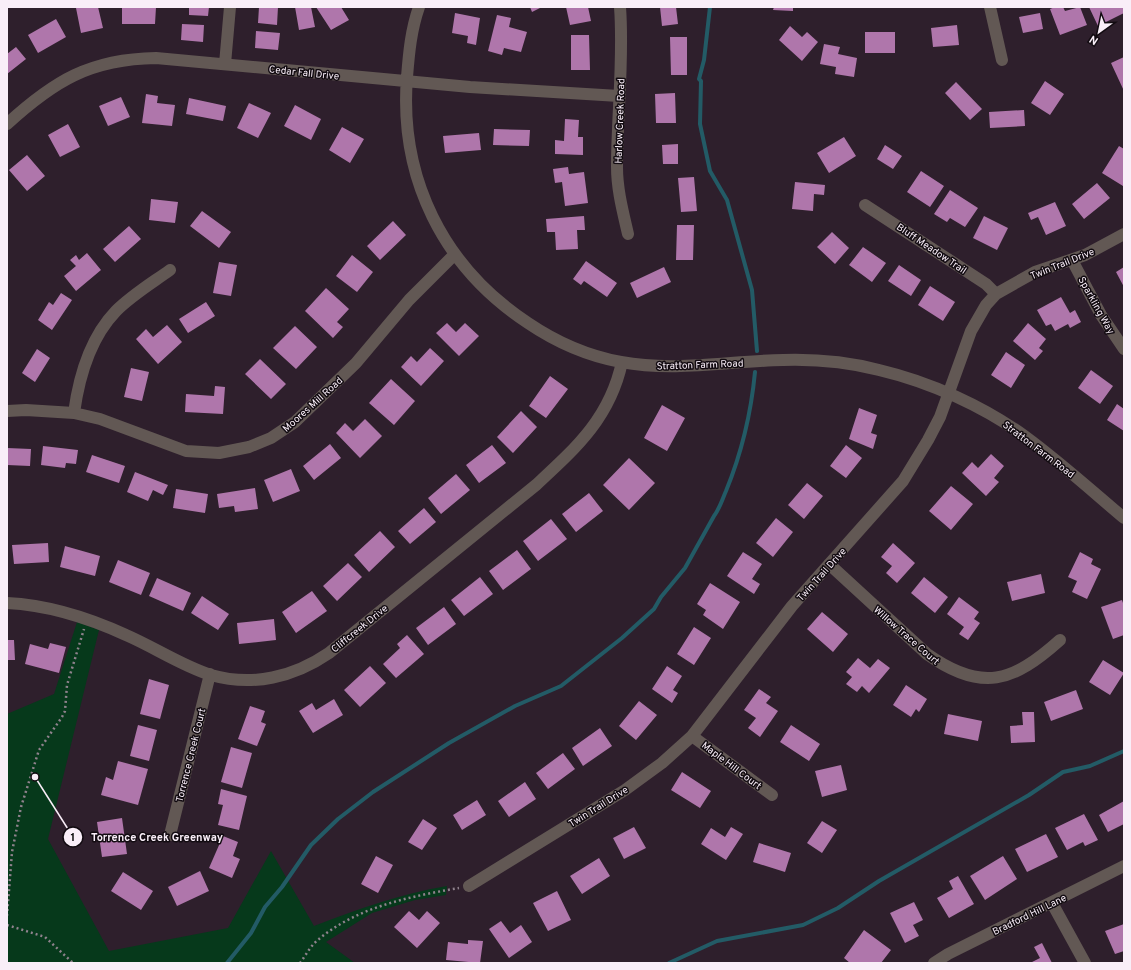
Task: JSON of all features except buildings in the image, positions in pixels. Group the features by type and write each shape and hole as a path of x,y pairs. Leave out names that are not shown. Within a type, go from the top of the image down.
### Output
{"street":[{"path":"225,64 230,7"},
{"name":"Stratton Farm Road","path":"419,7 413,24 410,45 406,115 408,139 418,181 430,213 454,255 490,295 541,332 573,348 599,357 622,362 675,367 784,360 822,361 880,370 948,394 979,408 1025,436 1124,518"},
{"name":"Harlow Creek Road","path":"620,7 622,36 617,168 619,191 628,234"},
{"path":"990,7 1002,60"},
{"name":"Cedar Fall Drive","path":"7,124 36,98 53,86 79,74 109,63 136,58 156,58 225,64 407,82 619,96"},
{"name":"Bluff Meadow Trail","path":"865,205 898,225 986,284 996,294"},
{"name":"Twin Trail Drive","path":"469,886 625,790 662,763 692,736 792,606 886,502 903,481 928,440 948,394 971,331 986,305 996,294 1035,272 1072,260 1108,244 1124,234"},
{"name":"Moores Mill Road","path":"7,411 26,410 74,413 100,419 186,451 208,453 230,452 264,441 280,433 295,422 345,374 379,338 410,300 454,255"},
{"name":"Sparkling Way","path":"1072,260 1101,315 1124,350"},
{"path":"74,413 76,398 88,355 97,334 122,305 170,270"},
{"name":"Cliffcreek Drive","path":"7,603 50,608 87,619 128,635 210,674 232,679 265,680 293,673 329,653 536,485 566,457 599,419 610,402 618,380 622,362"},
{"name":"Willow Trace Court","path":"829,564 927,654 943,666 960,674 984,679 1009,675 1021,670 1043,655 1060,640"},
{"name":"Torrence Creek Court","path":"170,835 210,674"},
{"name":"Maple Hill Court","path":"692,736 772,795"},
{"name":"Bradford Hill Lane","path":"934,963 948,954 1124,866"},
{"path":"1052,902 1085,963"}],"path":[{"path":"7,916 12,852 21,807 39,750 65,711 67,685 87,619"},
{"path":"300,963 318,939 356,917 374,909 420,895 469,886"},
{"path":"7,925 45,937 73,963"}],"green space":[{"path":"77,622 99,630 48,839 109,951 228,928 271,851 314,926 363,908 430,889 447,886 446,895 415,900 372,913 326,942 355,963 7,963 7,714 54,694"}],"waterway":[{"path":"710,7 704,60 699,79 701,81 700,124 710,171 727,200 752,290 757,351"},
{"path":"227,963 251,933 265,907 282,887 311,845 338,819 373,792 449,743 515,706 561,686 622,638 654,609 661,597 685,568 721,504 737,462 745,433 755,372"},
{"path":"669,963 717,941 803,925 838,908 879,881 1029,795 1063,772 1090,766 1124,751"}],"place":[{"name":"Torrence Creek Greenway","path":"35,777"}]}
